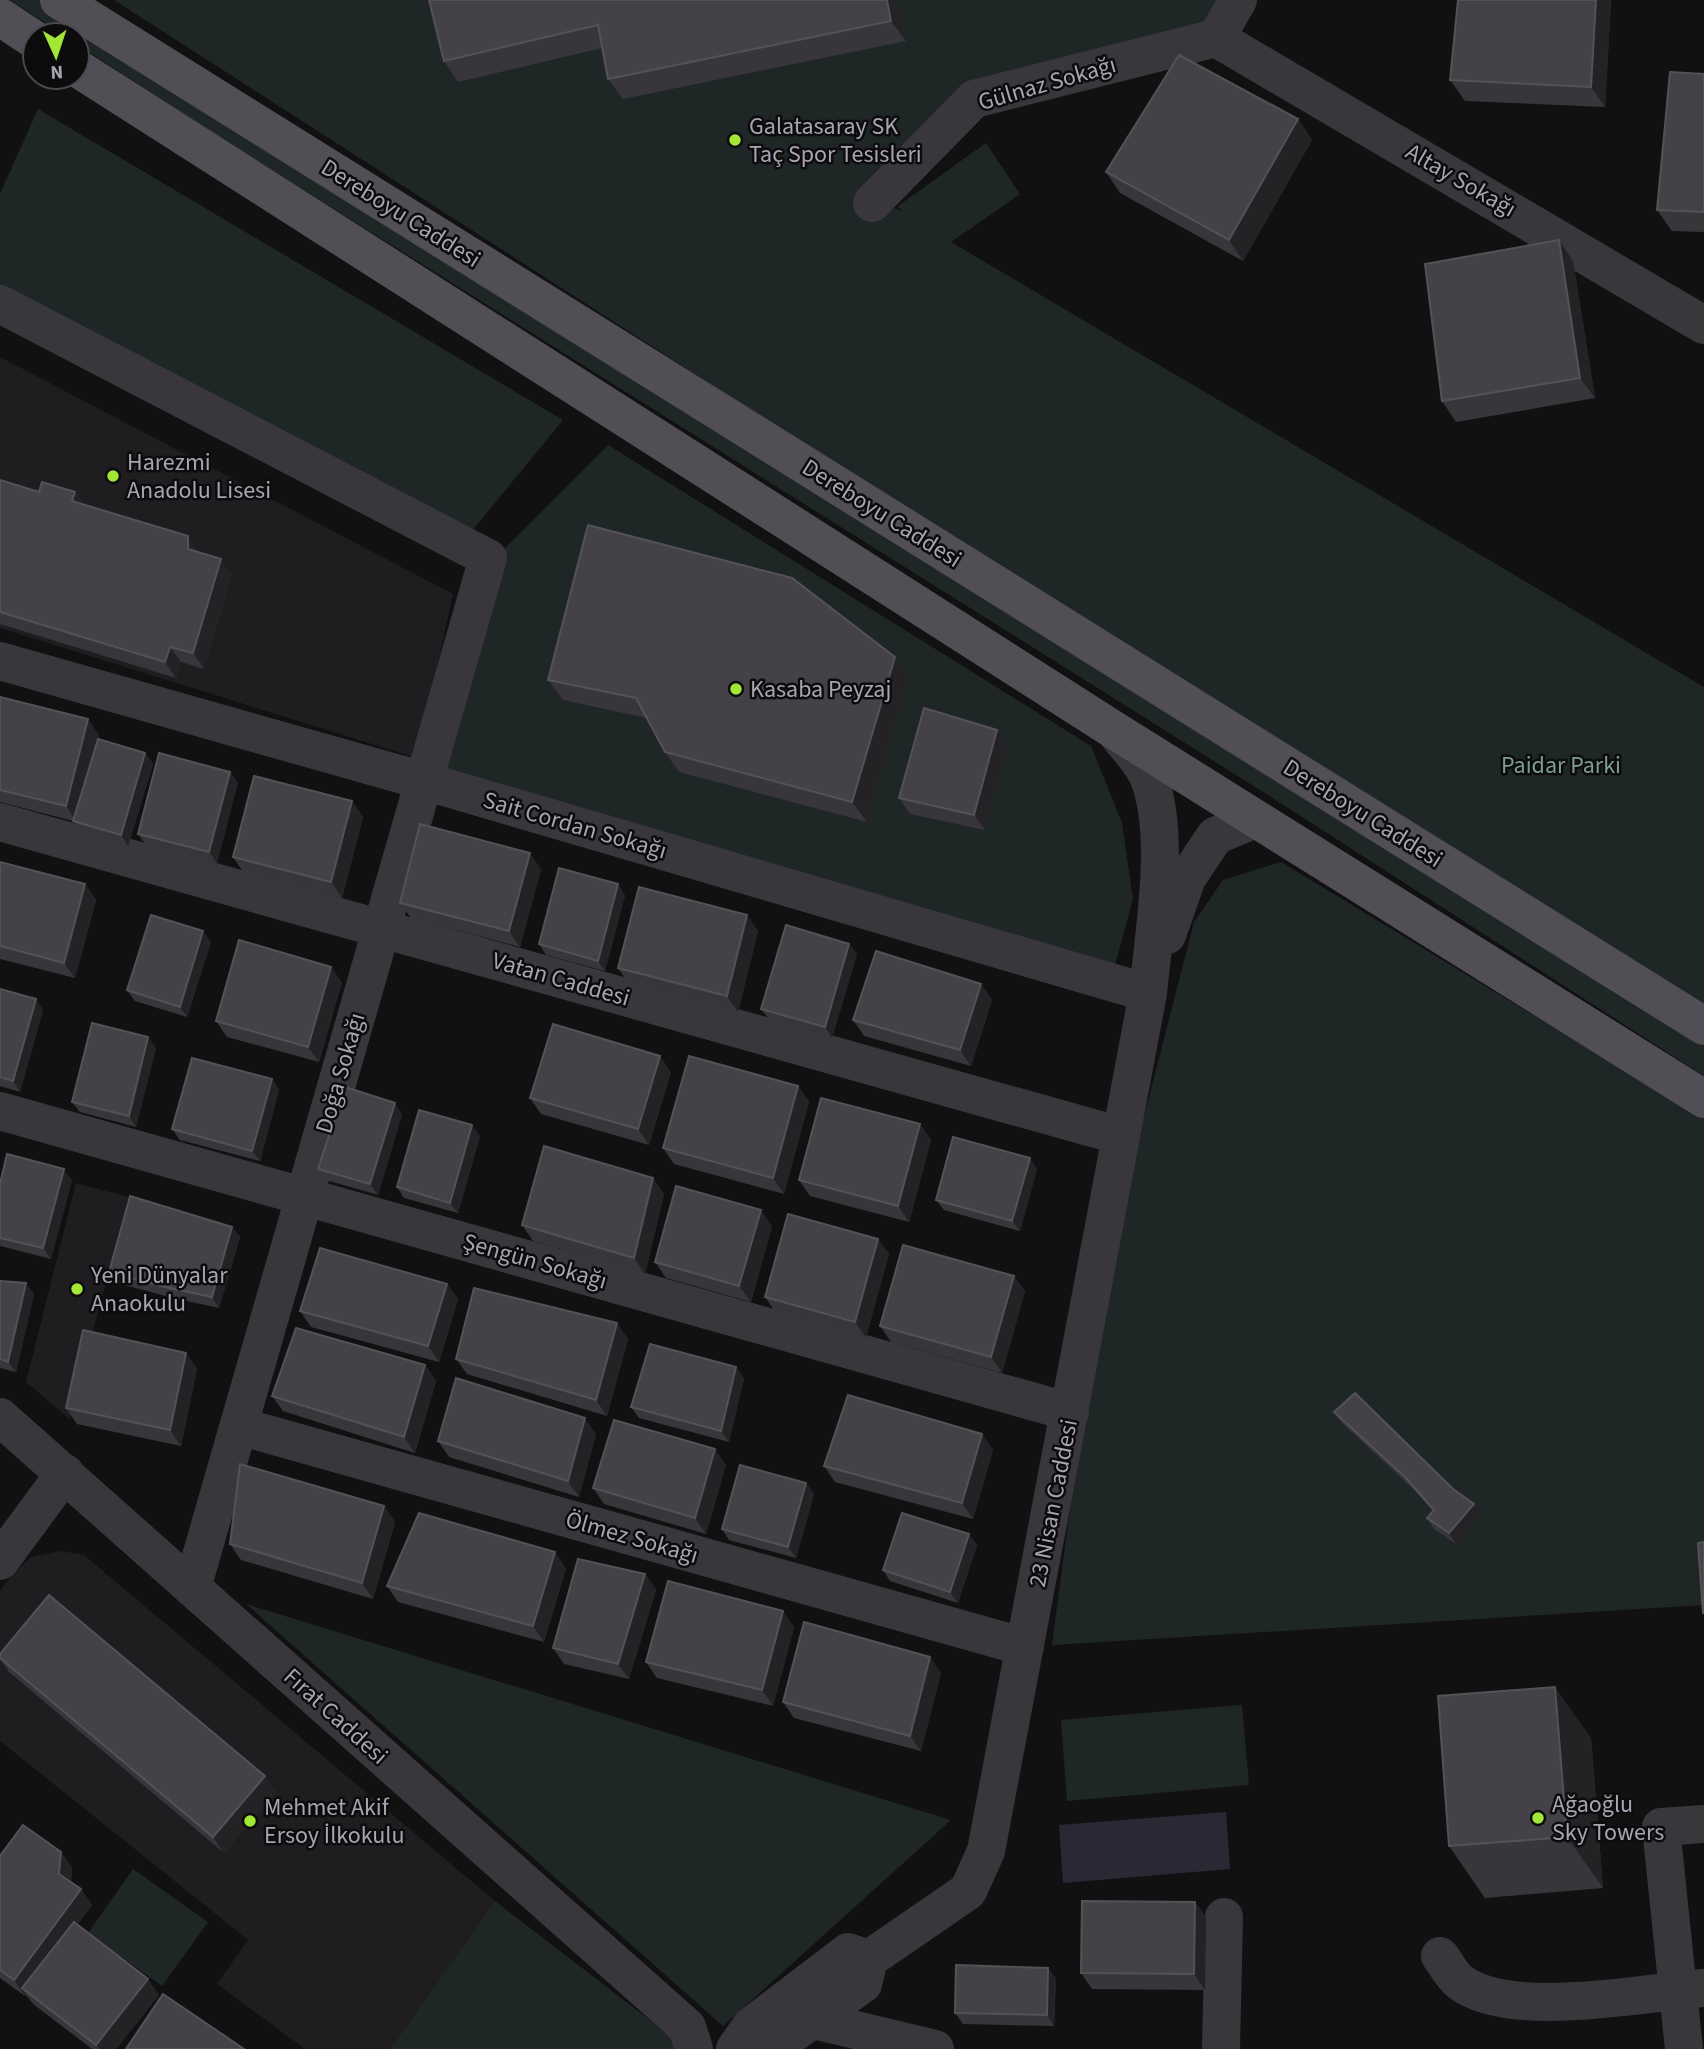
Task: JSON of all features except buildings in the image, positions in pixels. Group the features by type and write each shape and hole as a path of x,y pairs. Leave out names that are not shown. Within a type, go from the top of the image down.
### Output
{"main road":[{"name":"Dereboyu Caddesi","path":"59,0 1704,1026"},
{"path":"0,17 21,31"},
{"path":"91,77 1114,730 1704,1099"}],"street":[{"path":"1216,38 1238,0"},
{"name":"Gülnaz Sokağı","path":"872,203 974,99 1216,38"},
{"name":"Altay Sokağı","path":"1216,38 1704,325"},
{"name":"Doğa Sokağı","path":"0,304 488,558 192,1588"},
{"name":"Sait Cordan Sokağı","path":"0,661 424,780 1148,993"},
{"path":"1114,730 1148,776 1160,822 1156,909 1148,993"},
{"path":"1148,993 1186,878 1216,836 1255,819"},
{"name":"Vatan Caddesi","path":"0,822 1121,1136"},
{"name":"23 Nisan Caddesi","path":"869,1959 968,1891 986,1851 1148,993"},
{"name":"Şengün Sokağı","path":"0,1111 1070,1412"},
{"name":"Fırat Caddesi","path":"0,1417 687,2027 694,2049"},
{"name":"Ölmez Sokağı","path":"239,1426 1025,1647"},
{"path":"0,1561 65,1473"},
{"path":"1690,2036 1691,1989 1661,1827 1704,1824"},
{"path":"1221,2049 1224,1917"},
{"path":"735,2049 751,2026 848,1952 869,1959 863,1984 771,2049"},
{"path":"1440,1956 1458,1981 1486,1996 1545,2003 1691,1989"},
{"path":"814,2020 935,2049"}],"shaded area":[{"name":"Harezmi Anadolu Lisesi","path":"0,357 453,594 417,758 0,628"},
{"name":"Yeni Dünyalar Anaokulu","path":"76,1183 128,1197 70,1419 26,1382"},
{"name":"Mehmet Akif Ersoy İlkokulu","path":"61,1551 84,1555 495,1901 390,2049 305,2049 217,1984 248,1940 0,1741 0,1591 31,1557"},
{"path":"1226,1812 1230,1869 1063,1883 1059,1825"}],"green space":[{"path":"10,0 41,0 74,21 42,21"},
{"name":"Paidar Parki","path":"114,0 1229,0 1216,22 973,85 871,195 902,212 898,206 986,143 1020,194 951,242 1704,687 1704,1023"},
{"path":"91,31 1704,1046 1704,1076 1268,795 194,121 91,53"},
{"path":"38,109 563,420 472,531 0,303 0,194"},
{"path":"608,445 1091,746 1122,823 1133,899 1113,972 424,781 505,548"},
{"path":"1281,862 1704,1119 1704,1605 1052,1645 1077,1455 1128,1179 1194,922 1223,880"},
{"path":"246,1604 951,1820 723,2026"},
{"path":"1242,1705 1249,1785 1067,1801 1061,1720"},
{"path":"133,1869 208,1922 162,1986 88,1933"},
{"path":"495,1901 677,2041 678,2049 390,2049"}],"place":[{"name":"Galatasaray SK Taç Spor Tesisleri","path":"735,140"},
{"name":"Harezmi Anadolu Lisesi","path":"113,476"},
{"name":"Kasaba Peyzaj","path":"736,689"},
{"name":"Yeni Dünyalar Anaokulu","path":"77,1289"},
{"name":"Ağaoğlu Sky Towers","path":"1538,1818"},
{"name":"Mehmet Akif Ersoy İlkokulu","path":"250,1821"}]}
